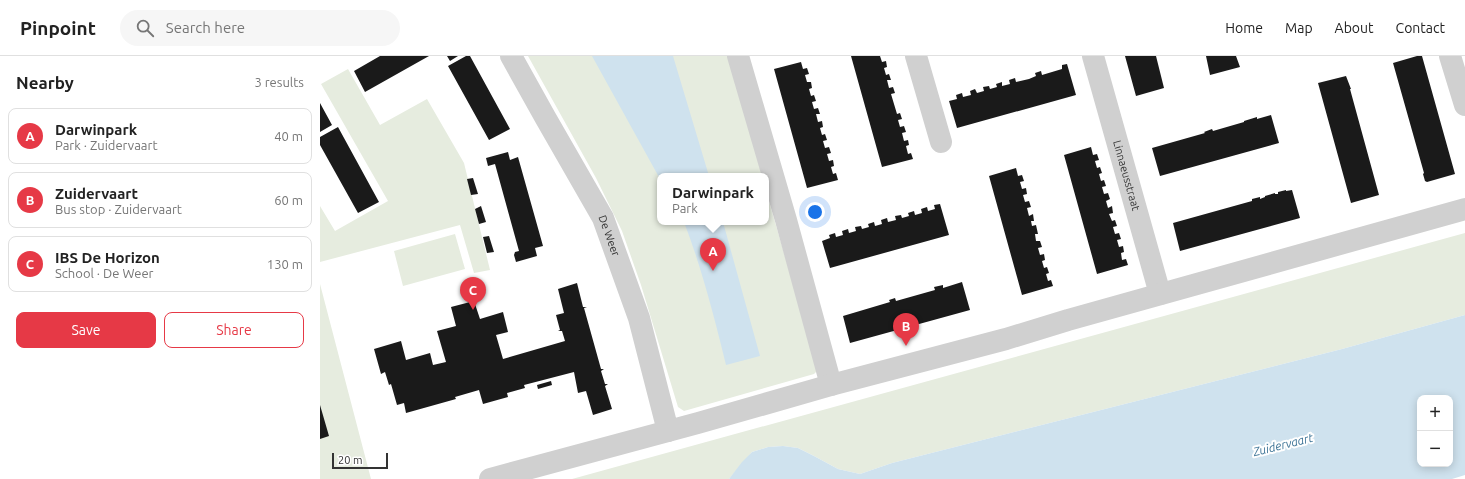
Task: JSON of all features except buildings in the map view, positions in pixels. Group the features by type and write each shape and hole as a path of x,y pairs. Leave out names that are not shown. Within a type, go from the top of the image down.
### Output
{"street":[{"name":"De Weer","path":"511,56 603,218 639,318 668,431"},
{"path":"738,56 786,220 831,385"},
{"path":"916,56 942,142"},
{"name":"Linnaeusstraat","path":"1093,56 1160,294"},
{"path":"1450,56 1465,105"},
{"path":"490,479 831,385 1006,339 1068,320 1465,209"}],"shaded area":[{"path":"528,56 731,56 761,173 657,173 657,225 769,225 769,201 818,370 814,374 684,411 678,407 641,285 622,231 596,178"},
{"path":"348,69 380,125 427,99 464,163 490,270 474,273 460,225 320,262 320,206 335,231 388,201 321,84"},
{"path":"1465,233 1465,315 1342,349 892,463 860,474 838,469 798,448 783,446 768,447 752,452 729,479 572,479"},
{"path":"455,234 465,269 403,286 394,251"},
{"path":"320,284 371,479 320,479"}],"water":[{"path":"592,56 673,56 708,173 657,174"},
{"path":"685,225 724,225 760,356 726,365 702,275"},
{"path":"1465,315 1465,475 1452,479 729,479 752,452 768,447 783,446 798,448 838,469 860,474 892,463 1342,349"}],"place":[{"name":"Darwinpark","path":"713,271"},
{"name":"IBS De Horizon","path":"473,310"},
{"name":"Zuidervaart","path":"906,346"}]}
